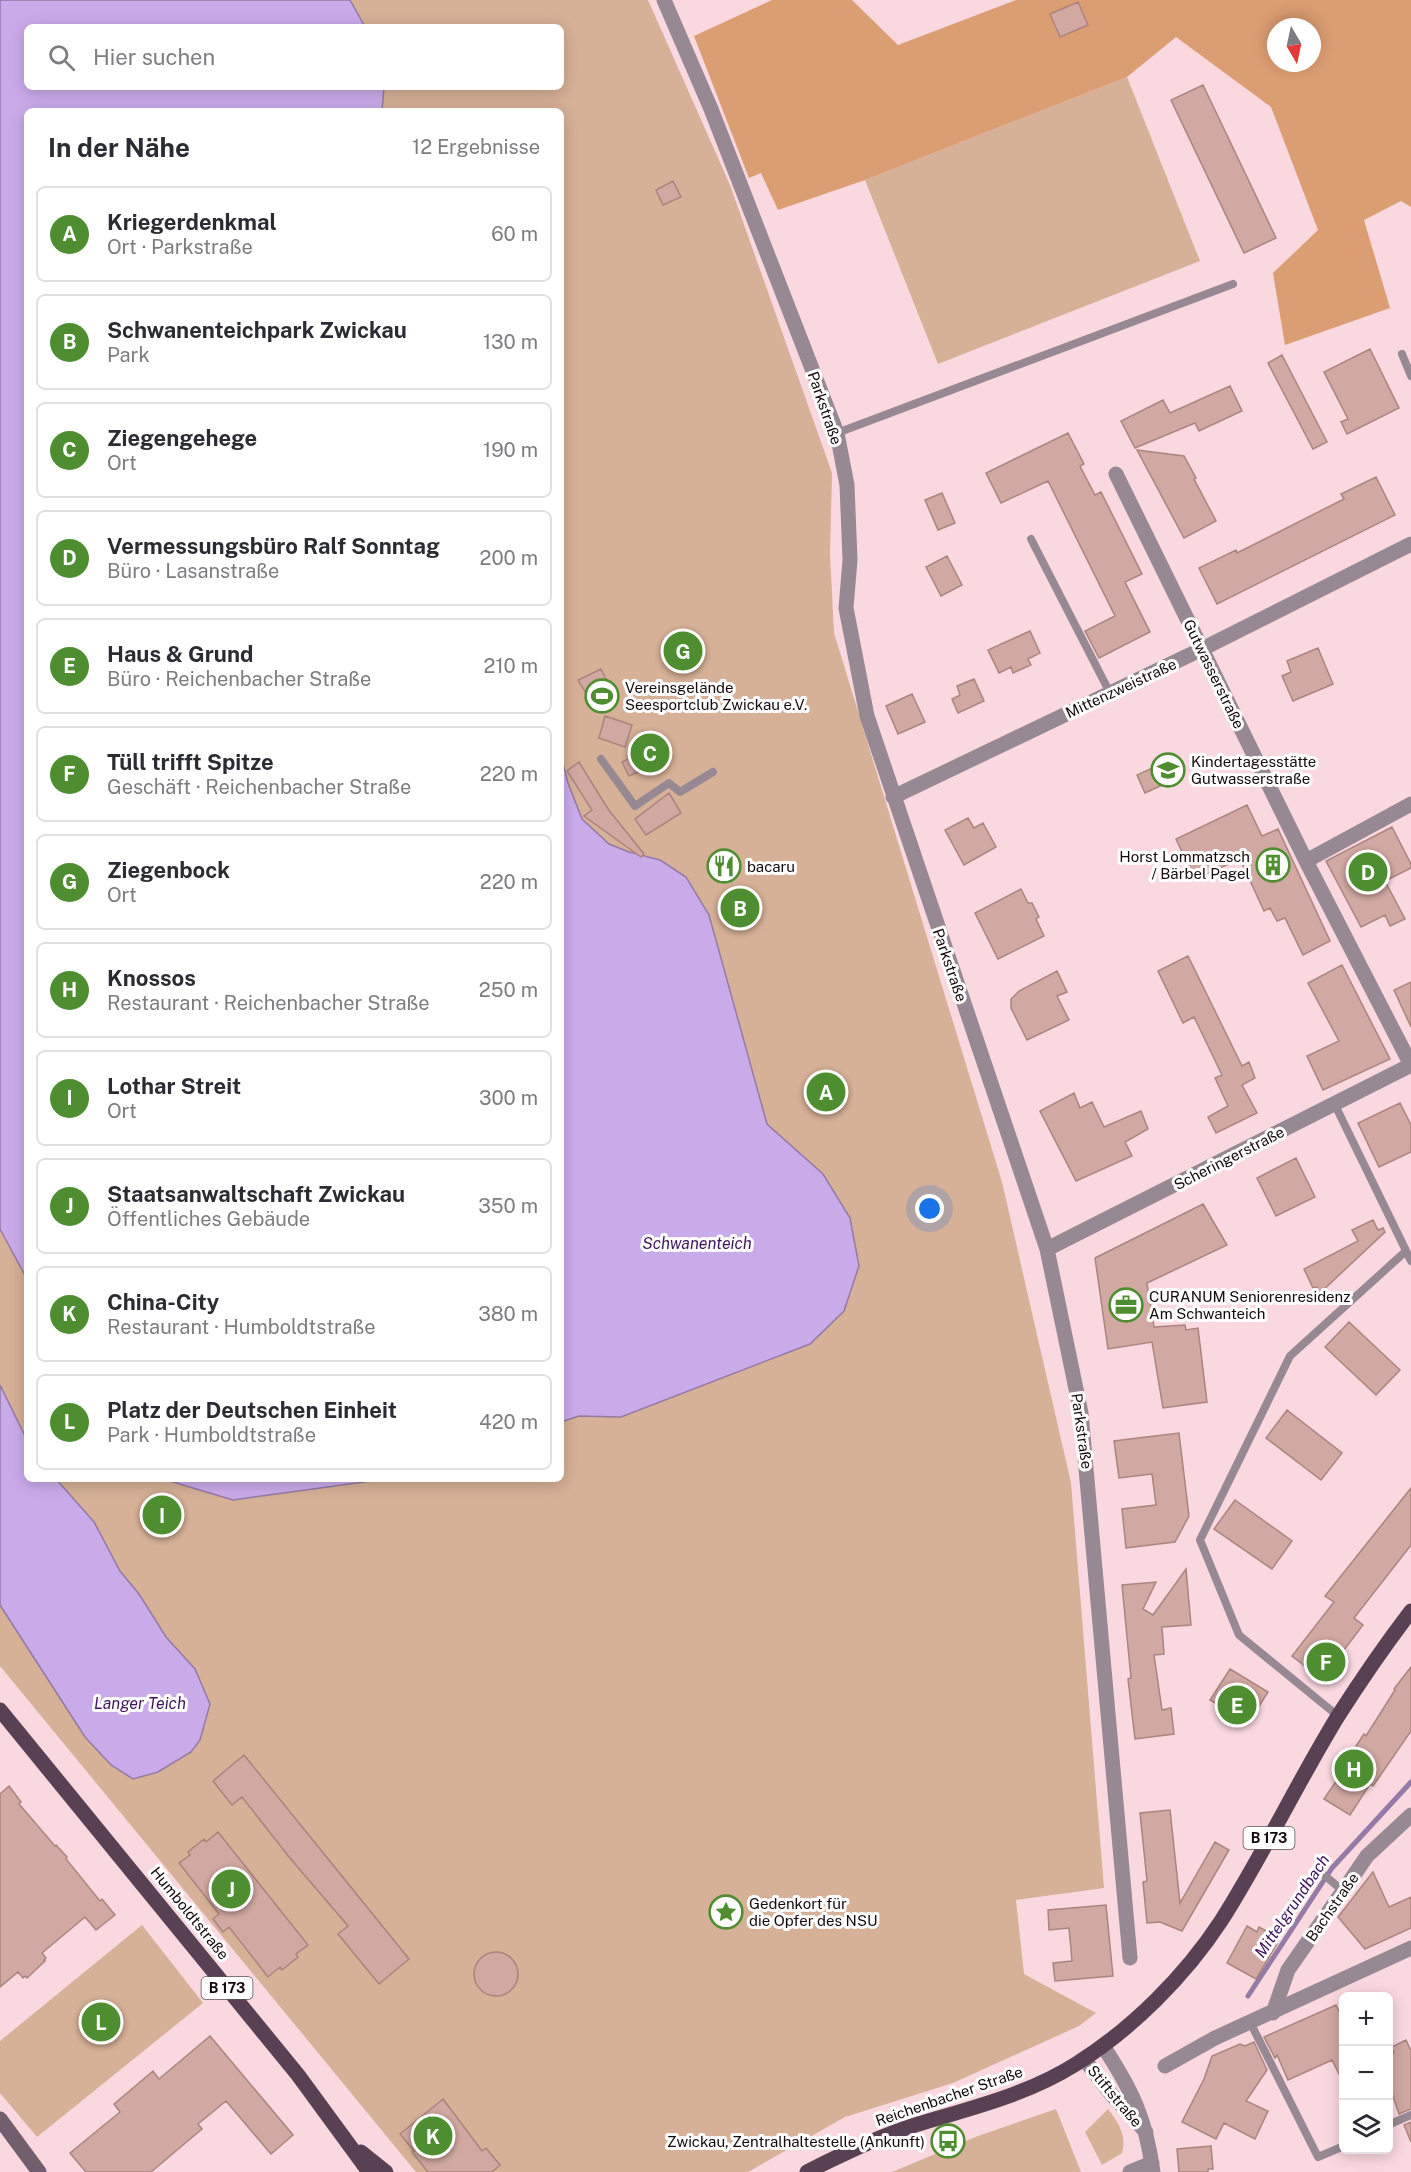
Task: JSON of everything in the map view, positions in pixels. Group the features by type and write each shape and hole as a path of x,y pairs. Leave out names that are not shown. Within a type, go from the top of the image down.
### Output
{"main road":[{"name":"Reichenbacher Straße","path":"807,2172 879,2138 1024,2090 1084,2059 1103,2046 1189,1964 1220,1921 1338,1716 1411,1611"},
{"name":"Humboldtstraße","path":"0,1710 298,2074 369,2172"},
{"path":"0,2120 36,2171"},
{"name":"Humboldtstraße","path":"349,2142 386,2172"}],"street":[{"name":"Parkstraße","path":"664,0 711,109 837,433 847,485 850,560 846,608 867,716 1047,1249 1082,1413 1130,1958"},
{"name":"Gutwasserstraße","path":"1116,474 1306,861 1411,1065"},
{"name":"Mittenzweistraße","path":"893,797 1202,650 1411,544"},
{"path":"1306,861 1411,804"},
{"name":"Scheringerstraße","path":"1047,1249 1411,1065"},
{"name":"Bachstraße","path":"1273,2013 1288,1970 1338,1886 1411,1815"},
{"path":"1165,2066 1250,2022 1411,1948"},
{"name":"Stiftstraße","path":"1103,2046 1122,2074 1139,2106 1153,2168"},
{"name":"Stiftstraße","path":"1084,2059 1116,2100 1146,2132"},
{"path":"1130,2172 1153,2168"}],"lane":[{"path":"837,433 1233,284"},
{"path":"1402,354 1411,376"},
{"path":"1031,539 1110,693"},
{"path":"601,759 635,806 669,783 680,792 713,772"},
{"path":"1335,1105 1411,1261"},
{"path":"1338,1716 1239,1635 1200,1540 1290,1356 1406,1251"},
{"path":"1323,1874 1338,1886"},
{"path":"1250,2022 1318,2157 1339,2148"},
{"path":"1393,2123 1411,2115"}],"shaded area":[{"path":"0,0 648,0 730,185 832,473 830,554 834,633 1002,1182 1071,1483 1104,1888 1016,1900 1024,1974 1096,2013 1079,2026 953,2083 845,2117 748,2172 416,2172 0,1666"},
{"path":"772,0 852,0 898,45 1016,0 1411,0 1411,207 1401,201 1364,220 1390,308 1285,345 1273,273 1318,230 1271,107 1176,37 1127,77 865,180 778,210 761,173 749,178 694,36"},
{"path":"1127,77 1200,261 938,364 865,180"},
{"path":"142,1925 203,2003 37,2137 0,2093 0,2041"},
{"path":"1056,2109 1081,2172 892,2172 978,2136"},
{"path":"1108,2109 1123,2135 1123,2147 1122,2153 1102,2165 1085,2132"}],"water":[{"path":"0,0 350,0 363,24 24,24 24,90 384,90 382,108 24,108 24,1273 0,1229"},
{"name":"Schwanenteich","path":"564,768 582,819 609,844 660,860 686,877 709,915 767,1124 823,1174 850,1218 859,1266 844,1311 810,1344 621,1417 579,1416 564,1421"},
{"name":"Langer Teich","path":"0,1385 24,1434 24,1482 59,1482 94,1522 120,1571 139,1594 166,1637 195,1669 210,1704 200,1740 191,1752 158,1772 133,1779 111,1765 85,1737 0,1605"},
{"path":"173,1482 364,1482 233,1500"}],"building":[{"path":"1078,2 1088,25 1060,37 1050,14"},
{"path":"1203,85 1276,238 1244,253 1171,100"},
{"path":"673,181 681,197 663,205 656,190"},
{"path":"1370,349 1399,408 1347,434 1341,422 1348,419 1324,372"},
{"path":"1282,355 1327,442 1313,449 1268,363"},
{"path":"1230,386 1242,411 1199,431 1195,423 1135,448 1121,421 1163,400 1170,413"},
{"path":"1068,433 1084,464 1080,466 1095,495 1101,492 1142,574 1125,582 1150,632 1099,658 1085,631 1115,616 1048,481 1001,503 986,473"},
{"path":"1137,450 1184,456 1216,521 1184,538"},
{"path":"1376,477 1395,515 1217,604 1199,568 1236,550 1237,553 1344,499 1341,494"},
{"path":"942,493 955,523 938,530 925,500"},
{"path":"947,556 962,585 941,596 926,567"},
{"path":"1030,631 1040,653 1028,659 1031,665 1013,673 1011,667 999,673 988,650"},
{"path":"1318,648 1333,684 1293,701 1282,676 1291,672 1287,661"},
{"path":"601,669 612,691 592,703 578,680"},
{"path":"974,679 984,701 958,713 952,699 960,695 957,686"},
{"path":"912,694 925,722 898,734 886,706"},
{"path":"605,716 632,725 625,747 599,738"},
{"path":"657,744 664,761 629,776 622,762"},
{"path":"1174,758 1182,776 1145,793 1137,775"},
{"path":"579,762 608,809 644,854 641,857 584,816 592,810 567,771"},
{"path":"669,793 681,813 646,835 635,819"},
{"path":"1247,805 1262,836 1278,829 1330,941 1303,955 1285,918 1277,921 1270,908 1264,911 1240,859 1195,879 1176,839"},
{"path":"968,818 974,828 983,823 996,847 964,865 945,830"},
{"path":"1392,827 1411,868 1385,881 1405,919 1390,926 1385,915 1361,927 1326,861"},
{"path":"1021,889 1039,917 1036,919 1044,936 998,959 975,913"},
{"path":"1188,956 1242,1066 1249,1062 1255,1078 1242,1085 1257,1113 1216,1133 1208,1117 1228,1106 1215,1078 1222,1075 1194,1017 1183,1023 1158,971"},
{"path":"1342,965 1390,1059 1323,1090 1307,1056 1339,1041 1308,983"},
{"path":"1057,971 1067,992 1057,996 1069,1020 1027,1040 1011,1008 1011,999 1019,991"},
{"path":"1411,982 1411,1027 1394,990"},
{"path":"1074,1093 1080,1108 1092,1102 1104,1127 1141,1111 1148,1129 1125,1142 1132,1156 1076,1181 1040,1111"},
{"path":"1400,1103 1411,1125 1411,1152 1379,1167 1358,1123"},
{"path":"1296,1158 1315,1197 1276,1216 1257,1178"},
{"name":"CURANUM Seniorenresidenz Am Schwanteich","path":"1203,1204 1227,1245 1147,1283 1154,1327 1185,1325 1186,1330 1198,1328 1207,1402 1163,1408 1152,1342 1108,1349 1095,1258"},
{"path":"1373,1220 1378,1230 1383,1228 1385,1232 1320,1293 1317,1287 1313,1288 1304,1269 1358,1241 1352,1230"},
{"path":"1349,1322 1400,1370 1376,1395 1325,1347"},
{"path":"1287,1410 1342,1453 1321,1480 1266,1438"},
{"path":"1179,1433 1189,1516 1175,1542 1126,1548 1122,1509 1156,1505 1152,1474 1119,1478 1114,1441"},
{"path":"1411,1488 1411,1545 1354,1618 1363,1625 1322,1679 1292,1656 1334,1602 1325,1596"},
{"path":"1235,1500 1292,1541 1272,1569 1214,1529"},
{"path":"1186,1569 1191,1625 1162,1627 1164,1654 1154,1655 1162,1710 1171,1708 1174,1734 1135,1739 1128,1679 1131,1678 1122,1585 1156,1582 1143,1609 1153,1615"},
{"path":"1411,1667 1411,1731 1373,1786 1370,1784 1350,1815 1324,1799 1364,1734 1366,1736 1394,1689"},
{"path":"1230,1669 1268,1692 1248,1724 1210,1700"},
{"path":"244,1755 409,1959 379,1984 338,1934 348,1926 242,1797 232,1805 213,1781"},
{"path":"9,1786 21,1802 19,1804 67,1857 66,1859 100,1901 102,1899 115,1915 96,1930 85,1917 42,1953 46,1958 45,1961 27,1978 25,1976 23,1978 18,1972 0,1987 0,1794"},
{"path":"1170,1810 1180,1903 1215,1842 1229,1850 1182,1931 1160,1922 1147,1923 1143,1882 1147,1881 1140,1813"},
{"path":"218,1832 308,1945 296,1954 298,1957 282,1970 280,1967 268,1977 229,1927 223,1932 213,1919 219,1914 179,1863 190,1855 188,1852 204,1839 206,1842"},
{"path":"1373,1872 1389,1907 1411,1897 1411,1928 1365,1949 1338,1917"},
{"path":"1106,1905 1113,1976 1055,1981 1053,1963 1072,1961 1069,1928 1049,1930 1048,1910"},
{"path":"1247,1926 1257,1932 1259,1927 1274,1935 1271,1940 1277,1944 1256,1979 1227,1963"},
{"path":"496,1952 511,1959 518,1974 511,1989 496,1996 481,1989 474,1974 481,1959"},
{"path":"1336,2005 1339,2011 1339,2074 1332,2060 1288,2080 1277,2055 1275,2058 1264,2037"},
{"path":"210,2036 293,2135 271,2154 226,2101 198,2124 202,2129 151,2172 86,2172 70,2153 120,2112 114,2104 153,2071 159,2079"},
{"path":"1406,2040 1411,2051 1411,2109 1399,2114 1393,2096 1393,2046"},
{"path":"1254,2042 1267,2070 1246,2101 1268,2111 1255,2139 1224,2123 1216,2139 1182,2122 1204,2079 1212,2056 1240,2044 1245,2046"},
{"path":"443,2099 482,2151 486,2148 500,2165 492,2172 428,2172 412,2152 414,2151 400,2134"},
{"path":"1411,2122 1411,2142 1404,2125"},
{"path":"1211,2146 1213,2169 1208,2169 1208,2172 1179,2172 1177,2149"}],"waterway":[{"name":"Mittelgrundbach","path":"1248,1996 1332,1868 1411,1782"}],"place":[{"name":"Ziegenbock","path":"683,651"},
{"name":"Vereinsgelände Seesportclub Zwickau e.V.","path":"602,696"},
{"name":"Ziegengehege","path":"650,753"},
{"name":"Kindertagesstätte Gutwasserstraße","path":"1168,770"},
{"name":"Horst Lommatzsch / Bärbel Pagel","path":"1273,865"},
{"name":"bacaru","path":"724,866"},
{"name":"Vermessungsbüro Ralf Sonntag","path":"1368,872"},
{"name":"Schwanenteichpark Zwickau","path":"740,908"},
{"name":"Kriegerdenkmal","path":"826,1092"},
{"name":"CURANUM Seniorenresidenz Am Schwanteich","path":"1126,1305"},
{"name":"Lothar Streit","path":"162,1515"},
{"name":"Tüll trifft Spitze","path":"1326,1662"},
{"name":"Haus & Grund","path":"1237,1705"},
{"name":"Knossos","path":"1354,1769"},
{"name":"Staatsanwaltschaft Zwickau","path":"231,1889"},
{"name":"Gedenkort für die Opfer des NSU","path":"726,1912"},
{"name":"Platz der Deutschen Einheit","path":"101,2022"},
{"name":"China-City","path":"433,2136"},
{"name":"Zwickau, Zentralhaltestelle (Ankunft)","path":"948,2141"}]}
